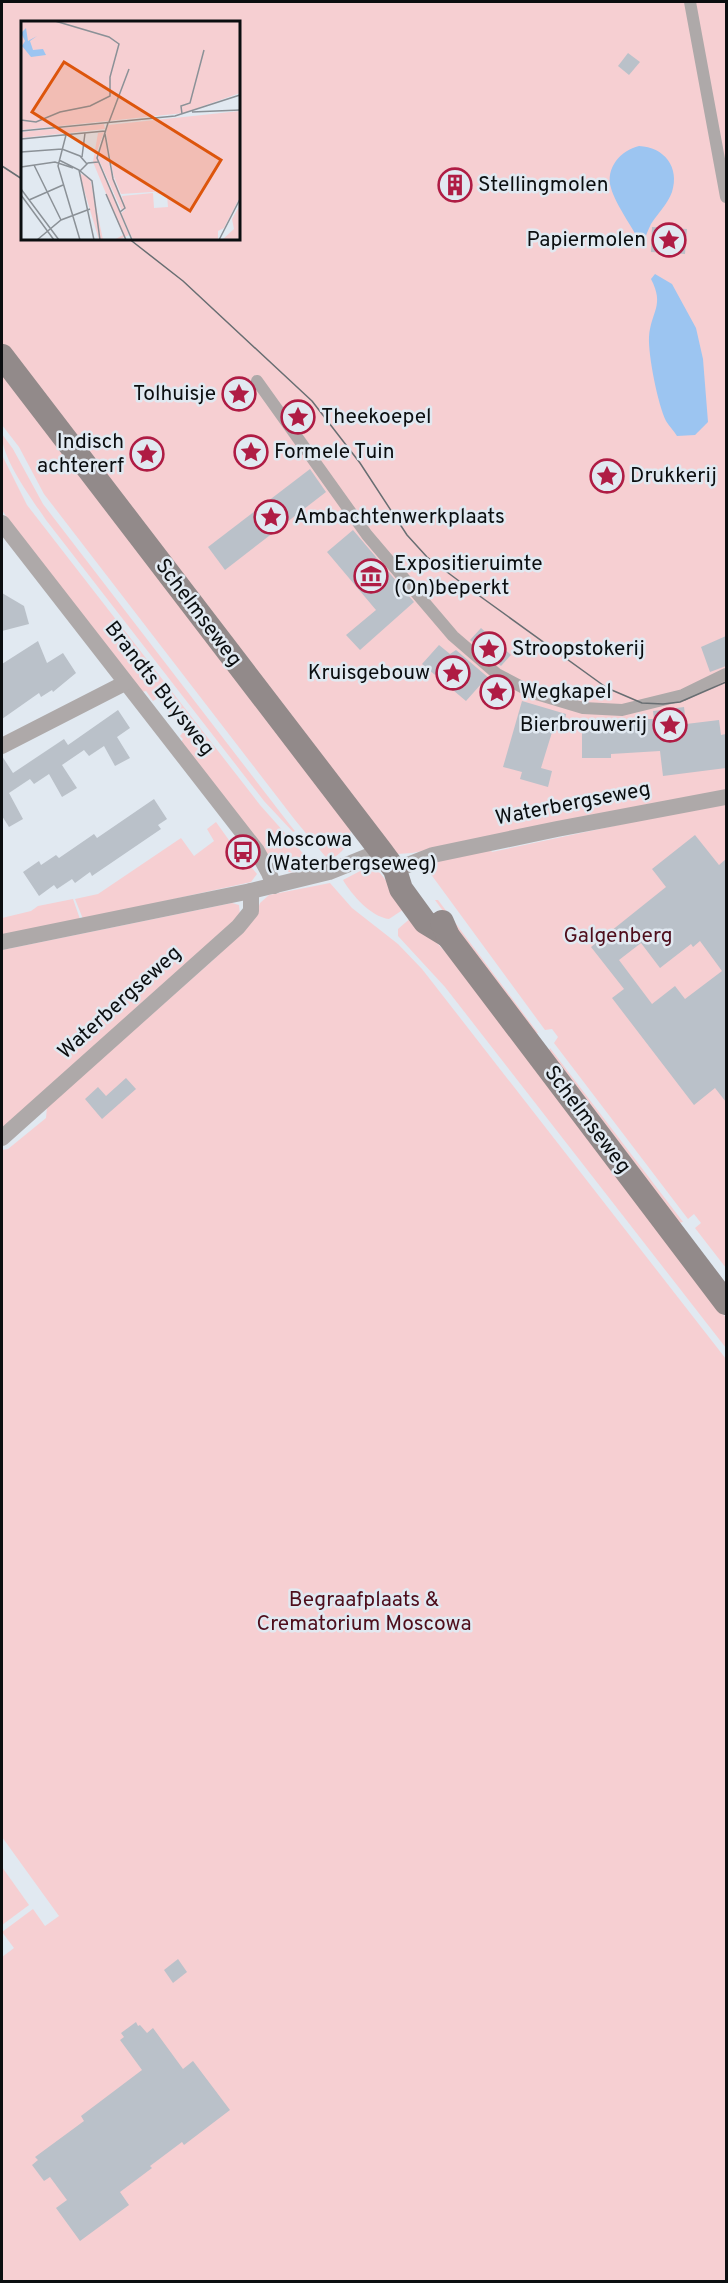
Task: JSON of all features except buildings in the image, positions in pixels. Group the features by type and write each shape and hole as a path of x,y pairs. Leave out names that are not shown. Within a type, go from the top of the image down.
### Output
{"main road":[{"name":"Schelmseweg","path":"2,356 388,861 401,889 425,922 448,936 726,1303"}],"street":[{"path":"690,2 726,197"},
{"path":"257,381 367,535 453,636 497,674 533,693 583,708 622,710 642,703 683,695 726,674"},
{"name":"Brandts Buysweg","path":"2,523 257,852 270,873 274,886"},
{"path":"2,746 125,683"},
{"name":"Waterbergseweg","path":"2,942 251,891 330,872 433,855 726,797"},
{"name":"Waterbergseweg","path":"2,1138 238,927 251,910 251,891"}],"green space":[{"path":"2,2 726,2 726,791 412,853 397,854 2,344"},
{"path":"2,371 350,826 348,842 334,858 329,861 295,820 44,494 19,447 2,425"},
{"path":"2,434 13,449 43,504 295,831 293,832 264,801 46,520 6,455"},
{"path":"2,455 27,505 260,805 316,868 296,873 276,866 181,742 183,739 180,736 184,731 158,698 153,701 146,691 142,692 8,519 2,510"},
{"name":"Galgenberg","path":"726,802 726,1268 695,1228 701,1223 694,1214 688,1219 554,1043 558,1037 552,1029 545,1030 430,873 431,863"},
{"path":"216,822 241,857 257,874 251,882 83,919 75,899 98,894 181,838 194,856 214,841 207,829"},
{"path":"362,870 380,873 407,907 389,919 369,910 351,892 343,880"},
{"name":"Begraafplaats & Crematorium Moscowa","path":"330,883 352,908 398,944 422,969 726,1359 726,2281 2,2281 2,1957 14,1948 2,1932 33,1909 45,1926 59,1916 2,1837 2,1150 8,1149 46,1118 47,1107 212,961 245,929 255,917 260,903 269,895"},
{"path":"73,899 80,919 2,935 2,918 31,911 38,906"},
{"path":"435,900 438,900 538,1033 533,1034"},
{"path":"232,903 239,905 240,915 2,1129 2,950"},
{"path":"413,916 456,964 726,1318 726,1348 445,987 398,936 398,929"},
{"path":"550,1048 683,1222 678,1223 548,1053"},
{"path":"2,1867 29,1905 2,1925"}],"water":[{"path":"639,146 648,147 663,154 674,174 670,197 651,224 643,242 640,242 620,208 610,181 612,167 616,161 626,151"},
{"path":"655,274 672,284 696,328 703,359 708,422 695,435 677,436 666,421 657,392 649,345 650,328 657,302 651,279"}],"tram line":[{"path":"2,166 21,178"},
{"path":"131,240 183,281 312,401 360,463 407,535 427,557 463,584 607,688 642,703 680,702 726,682"}],"place":[{"name":"Stellingmolen","path":"455,185"},
{"name":"Papiermolen","path":"669,240"},
{"name":"Tolhuisje","path":"239,394"},
{"name":"Theekoepel","path":"298,417"},
{"name":"Formele Tuin","path":"251,452"},
{"name":"Indisch achtererf","path":"147,454"},
{"name":"Drukkerij","path":"607,476"},
{"name":"Ambachtenwerkplaats","path":"271,517"},
{"name":"Expositieruimte (On)beperkt","path":"371,576"},
{"name":"Stroopstokerij","path":"489,649"},
{"name":"Kruisgebouw","path":"453,673"},
{"name":"Wegkapel","path":"497,692"},
{"name":"Bierbrouwerij","path":"670,725"},
{"name":"Moscowa (Waterbergseweg)","path":"243,852"}]}
